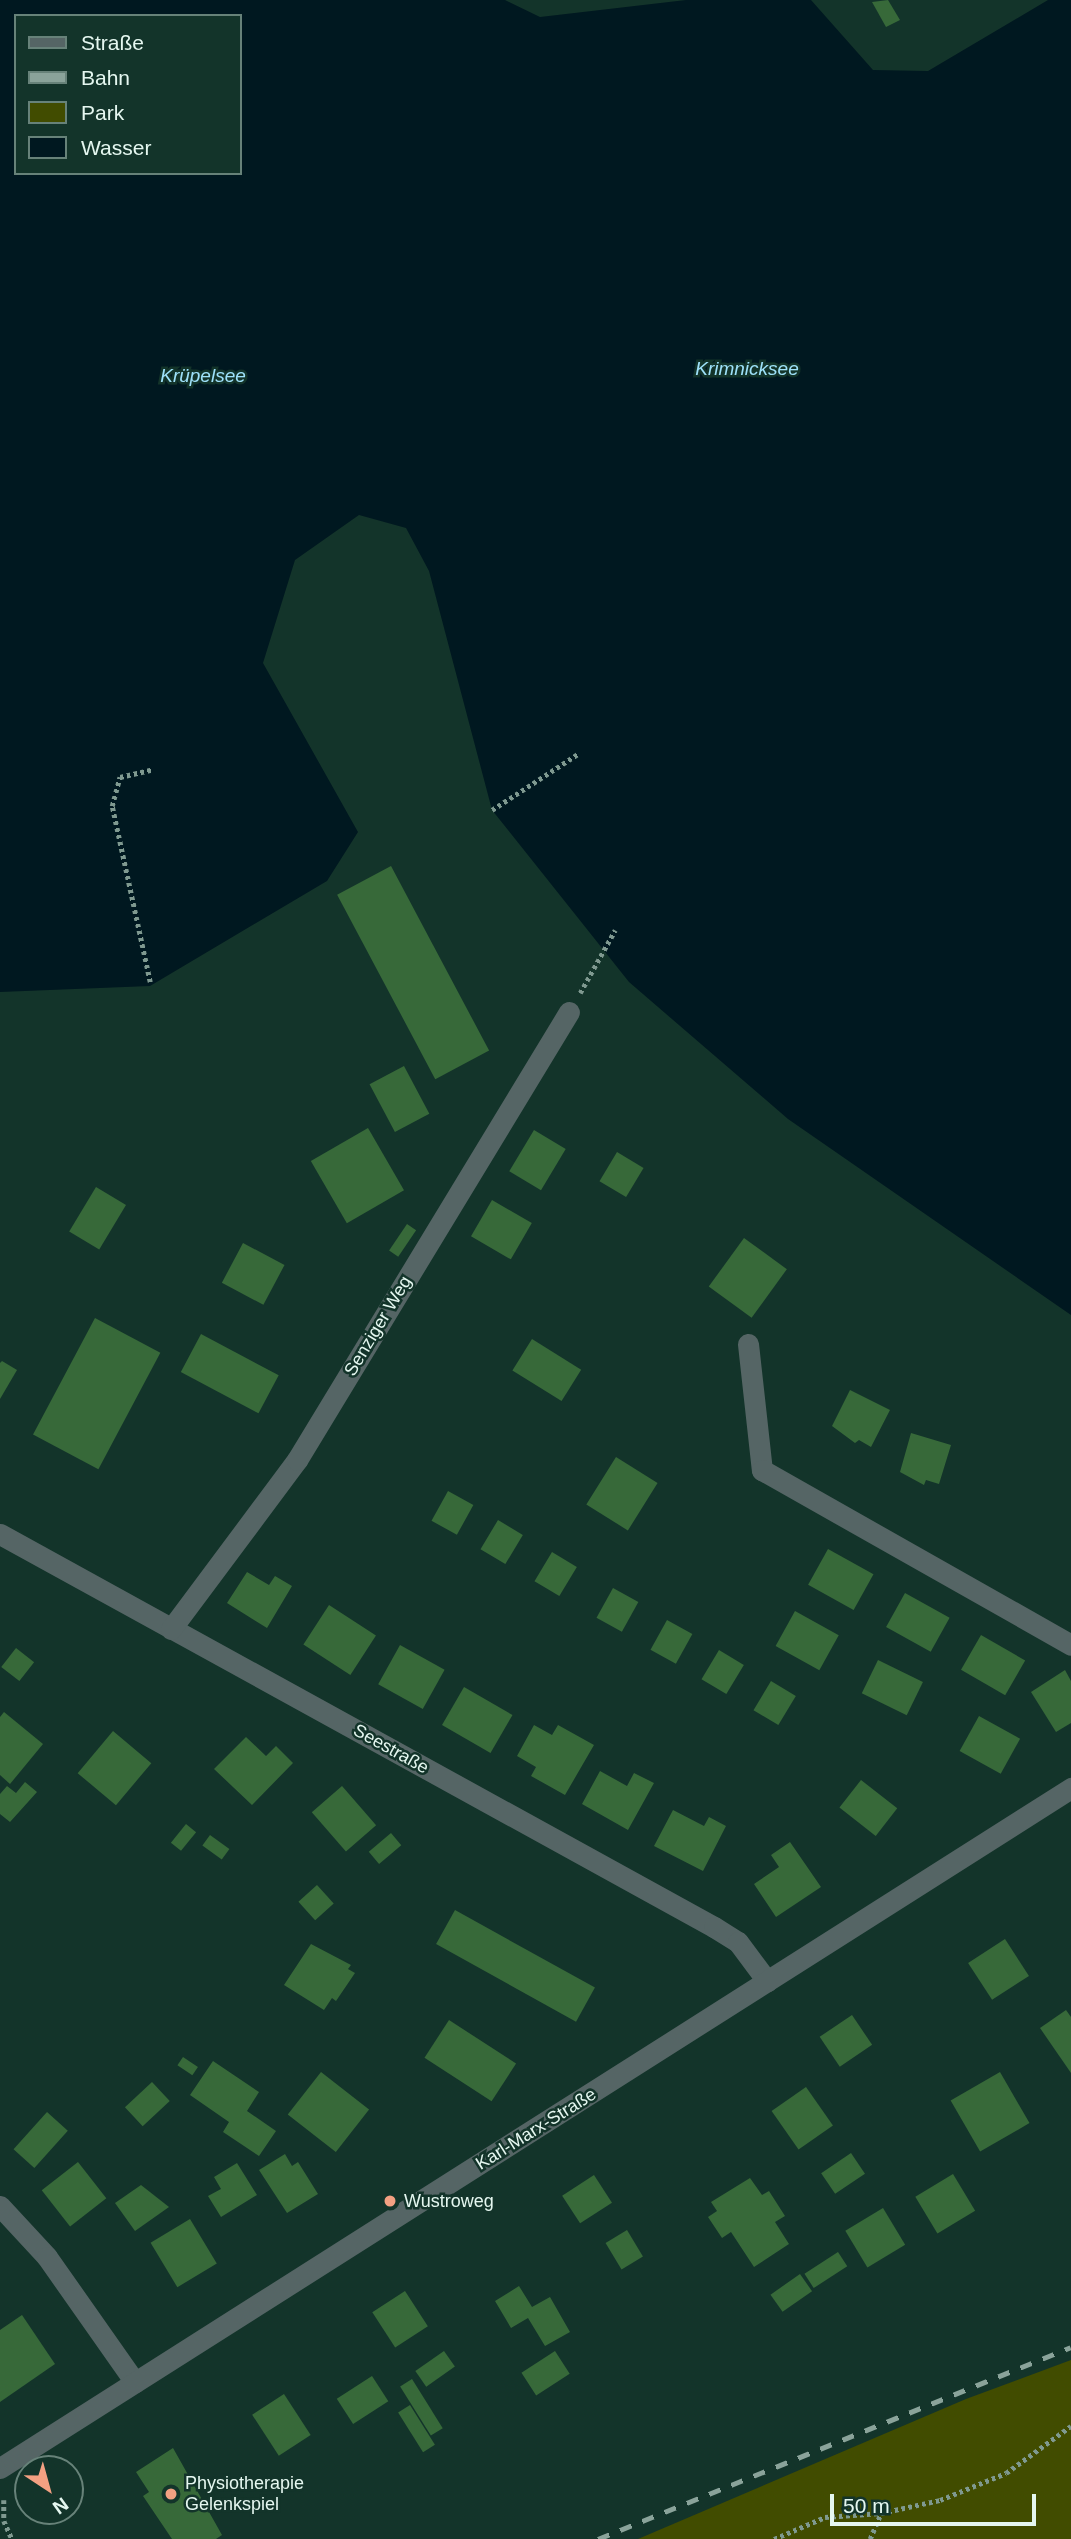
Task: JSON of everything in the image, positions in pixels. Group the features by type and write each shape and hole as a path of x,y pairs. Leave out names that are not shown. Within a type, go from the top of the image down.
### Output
{"street":[{"name":"Senziger Weg","path":"172,1629 297,1460 569,1012"},
{"path":"748,1344 762,1470 1071,1645"},
{"name":"Seestraße","path":"0,1534 714,1927 738,1942 767,1981"},
{"name":"Karl-Marx-Straße","path":"0,2468 1071,1788"},
{"path":"0,2206 47,2257 135,2382"}],"path":[{"path":"492,810 578,754"},
{"path":"150,982 112,806 120,777 151,770"},
{"path":"592,972 615,930"},
{"path":"775,2539 825,2517 881,2513 940,2500 1006,2473 1071,2426"},
{"path":"4,2500 4,2521 12,2539"},
{"path":"870,2539 881,2513"}],"green space":[{"path":"1071,2360 1071,2539 638,2539 966,2399"}],"water":[{"name":"Krimnicksee","path":"0,0 505,0 540,17 686,0 811,0 873,70 928,71 1048,0 1071,0 1071,1315 788,1119 629,982 492,810 429,571 406,528 359,515 295,560 263,663 358,832 327,881 150,986 0,992"}],"building":[{"path":"888,0 900,20 886,27 872,2"},
{"path":"391,866 489,1051 435,1079 337,895"},
{"path":"404,1066 429,1114 395,1132 370,1084"},
{"path":"368,1128 404,1190 347,1223 311,1161"},
{"path":"534,1130 566,1149 541,1190 509,1171"},
{"path":"617,1152 644,1168 626,1197 599,1181"},
{"path":"96,1187 126,1205 99,1250 69,1232"},
{"path":"492,1200 532,1223 511,1259 471,1236"},
{"path":"407,1224 416,1230 398,1257 389,1251"},
{"path":"744,1238 787,1269 752,1318 709,1287"},
{"path":"243,1243 284,1265 263,1305 222,1283"},
{"path":"95,1318 160,1353 98,1469 33,1435"},
{"path":"201,1334 279,1375 259,1413 181,1372"},
{"path":"532,1339 581,1370 562,1401 512,1370"},
{"path":"2,1361 17,1370 0,1399 0,1363"},
{"path":"850,1390 890,1410 871,1447 859,1440 855,1443 832,1426"},
{"path":"911,1433 951,1445 939,1484 926,1480 924,1485 900,1472"},
{"path":"616,1457 658,1483 628,1530 586,1504"},
{"path":"448,1491 473,1505 457,1535 432,1521"},
{"path":"498,1520 523,1535 505,1564 480,1549"},
{"path":"828,1549 873,1574 854,1610 808,1585"},
{"path":"552,1552 577,1567 559,1596 534,1581"},
{"path":"247,1572 269,1585 275,1576 292,1586 267,1628 227,1603"},
{"path":"613,1588 638,1602 622,1632 597,1618"},
{"path":"905,1593 950,1618 931,1652 886,1627"},
{"path":"329,1605 376,1635 350,1675 303,1644"},
{"path":"795,1611 839,1635 819,1670 776,1646"},
{"path":"667,1620 692,1634 676,1664 651,1650"},
{"path":"981,1635 1025,1660 1005,1695 961,1670"},
{"path":"400,1645 445,1670 423,1709 378,1684"},
{"path":"16,1648 34,1662 19,1681 1,1667"},
{"path":"719,1650 744,1665 726,1694 701,1679"},
{"path":"878,1660 923,1682 907,1715 862,1693"},
{"path":"1065,1670 1071,1681 1071,1723 1056,1732 1031,1692"},
{"path":"771,1681 796,1696 778,1725 753,1710"},
{"path":"464,1687 512,1715 490,1753 442,1725"},
{"path":"4,1712 43,1744 10,1784 0,1775 0,1717"},
{"path":"979,1716 1020,1739 1001,1774 960,1751"},
{"path":"534,1725 552,1735 558,1725 594,1745 565,1795 531,1776 536,1767 517,1756"},
{"path":"113,1731 151,1763 116,1805 78,1773"},
{"path":"246,1737 266,1756 276,1746 293,1763 252,1805 214,1769"},
{"path":"600,1771 627,1786 634,1773 654,1783 628,1830 582,1804"},
{"path":"861,1780 897,1808 876,1836 839,1808"},
{"path":"25,1782 37,1792 10,1822 0,1814 0,1794 7,1786 16,1793"},
{"path":"342,1786 376,1825 346,1851 312,1812"},
{"path":"673,1810 704,1826 709,1817 726,1826 703,1871 654,1846"},
{"path":"186,1824 196,1832 181,1851 171,1843"},
{"path":"391,1833 401,1845 379,1864 369,1852"},
{"path":"210,1835 229,1849 222,1860 202,1846"},
{"path":"790,1842 821,1887 776,1917 754,1884 779,1867 771,1855"},
{"path":"317,1885 334,1904 315,1920 298,1902"},
{"path":"455,1910 595,1988 576,2022 436,1944"},
{"path":"1005,1939 1029,1976 992,2000 968,1963"},
{"path":"311,1944 351,1965 348,1969 355,1973 336,2001 332,1998 324,2010 284,1985"},
{"path":"1066,2010 1071,2017 1071,2073 1040,2028"},
{"path":"852,2015 872,2045 840,2067 820,2037"},
{"path":"449,2020 516,2064 492,2101 424,2058"},
{"path":"183,2057 198,2067 192,2075 177,2065"},
{"path":"213,2061 259,2092 247,2111 276,2131 259,2156 223,2132 229,2122 190,2095"},
{"path":"321,2072 369,2110 336,2152 288,2115"},
{"path":"1000,2072 1030,2123 980,2152 951,2100"},
{"path":"152,2082 170,2101 143,2126 125,2107"},
{"path":"806,2087 833,2126 799,2150 772,2111"},
{"path":"47,2112 68,2131 34,2168 14,2149"},
{"path":"851,2153 865,2174 835,2194 821,2173"},
{"path":"285,2154 292,2166 298,2162 318,2194 287,2213 259,2170"},
{"path":"78,2162 106,2198 70,2227 42,2190"},
{"path":"237,2163 257,2195 221,2217 208,2196 221,2189 214,2177"},
{"path":"953,2174 975,2211 937,2234 915,2197"},
{"path":"594,2175 612,2203 580,2223 562,2196"},
{"path":"750,2178 762,2195 769,2191 785,2216 775,2222 789,2244 754,2267 731,2232 722,2238 708,2217 717,2211 711,2202"},
{"path":"141,2185 169,2207 135,2231 115,2203"},
{"path":"883,2208 905,2245 867,2268 845,2231"},
{"path":"190,2219 217,2264 177,2287 151,2243"},
{"path":"627,2230 643,2257 622,2269 606,2243"},
{"path":"838,2252 847,2266 814,2288 804,2274"},
{"path":"800,2274 812,2291 783,2312 771,2295"},
{"path":"519,2286 532,2307 550,2297 570,2332 545,2346 528,2318 511,2328 495,2301"},
{"path":"405,2291 428,2326 395,2347 372,2312"},
{"path":"22,2315 55,2364 0,2402 0,2330"},
{"path":"444,2351 455,2367 426,2387 415,2371"},
{"path":"555,2351 570,2374 536,2395 521,2373"},
{"path":"372,2376 388,2401 353,2424 337,2399"},
{"path":"412,2379 443,2428 431,2436 400,2386"},
{"path":"284,2394 311,2435 279,2456 252,2415"},
{"path":"410,2405 435,2445 423,2452 398,2412"},
{"name":"Physiotherapie Gelenkspiel","path":"173,2448 222,2535 216,2539 172,2539 143,2496 149,2492 136,2472"}],"railway":[{"path":"598,2539 1071,2347"}],"place":[{"name":"Wustroweg","path":"390,2201"},
{"name":"Physiotherapie Gelenkspiel","path":"171,2494"}],"water label":[{"name":"Krüpelsee","path":"203,376"}]}
